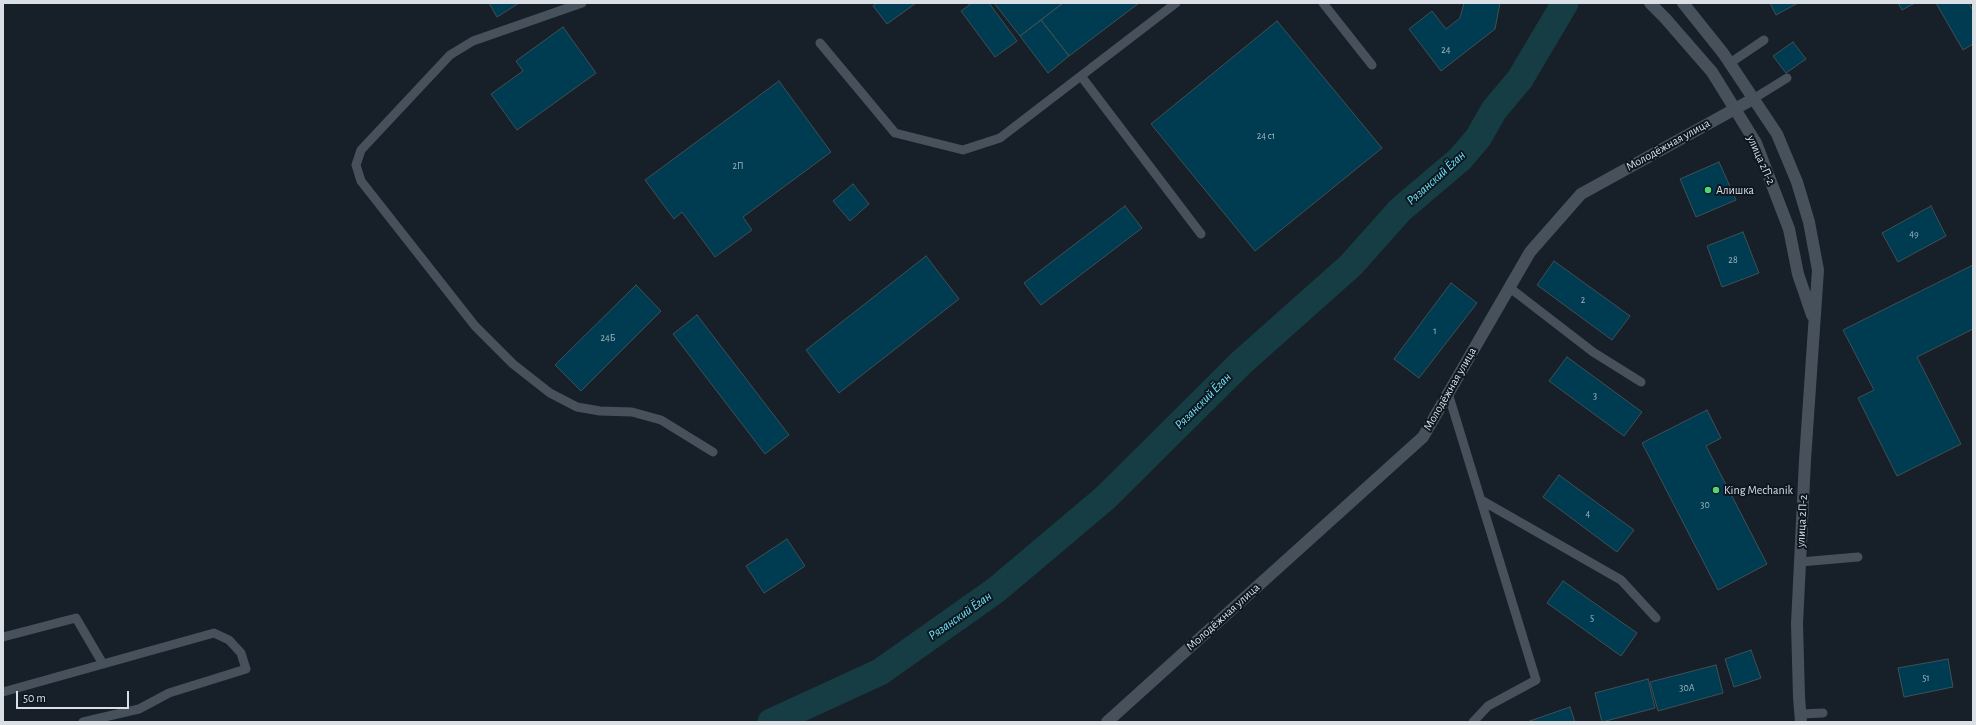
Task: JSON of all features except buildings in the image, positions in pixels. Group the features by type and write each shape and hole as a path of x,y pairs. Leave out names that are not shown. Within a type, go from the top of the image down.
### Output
{"main road":[{"name":"улица 2П-2","path":"1650,3 1712,72 1756,143 1789,229 1798,274 1814,320"},
{"name":"улица 2П-2","path":"1683,4 1730,63 1777,134 1797,182 1809,222 1818,270 1797,624 1801,718"},
{"name":"Молодёжная улица","path":"1106,722 1423,437 1530,252 1581,194 1753,99"}],"lane":[{"path":"582,3 473,41 450,55 361,150 356,165 361,181 475,326 520,369 550,393 578,407 632,412 661,420 713,452"},
{"path":"820,43 895,134 963,150 1000,138 1176,3"},
{"path":"1323,3 1372,65"},
{"path":"1730,63 1764,40"},
{"path":"1081,76 1201,234"},
{"path":"1753,99 1787,78"},
{"path":"1510,288 1593,352 1641,382"},
{"path":"1448,394 1536,680 1488,706 1473,722"},
{"path":"1481,500 1621,580 1656,618"},
{"path":"1800,562 1858,557"},
{"path":"3,637 76,618 103,664"},
{"path":"3,692 214,633 229,640 242,653 246,669 169,693 139,709 84,722"},
{"path":"1801,718 1823,713"}],"shaded area":[{"path":"1555,3 1574,3 1564,24 1550,12"}],"waterway":[{"name":"Рязанский Ёган","path":"771,722 880,672 996,590 1105,498 1242,362 1351,265 1400,210 1460,159 1478,138 1494,110 1520,79 1565,3"}],"place":[{"name":"Алишка","path":"1708,190"},
{"name":"King Mechanik","path":"1716,490"}]}
